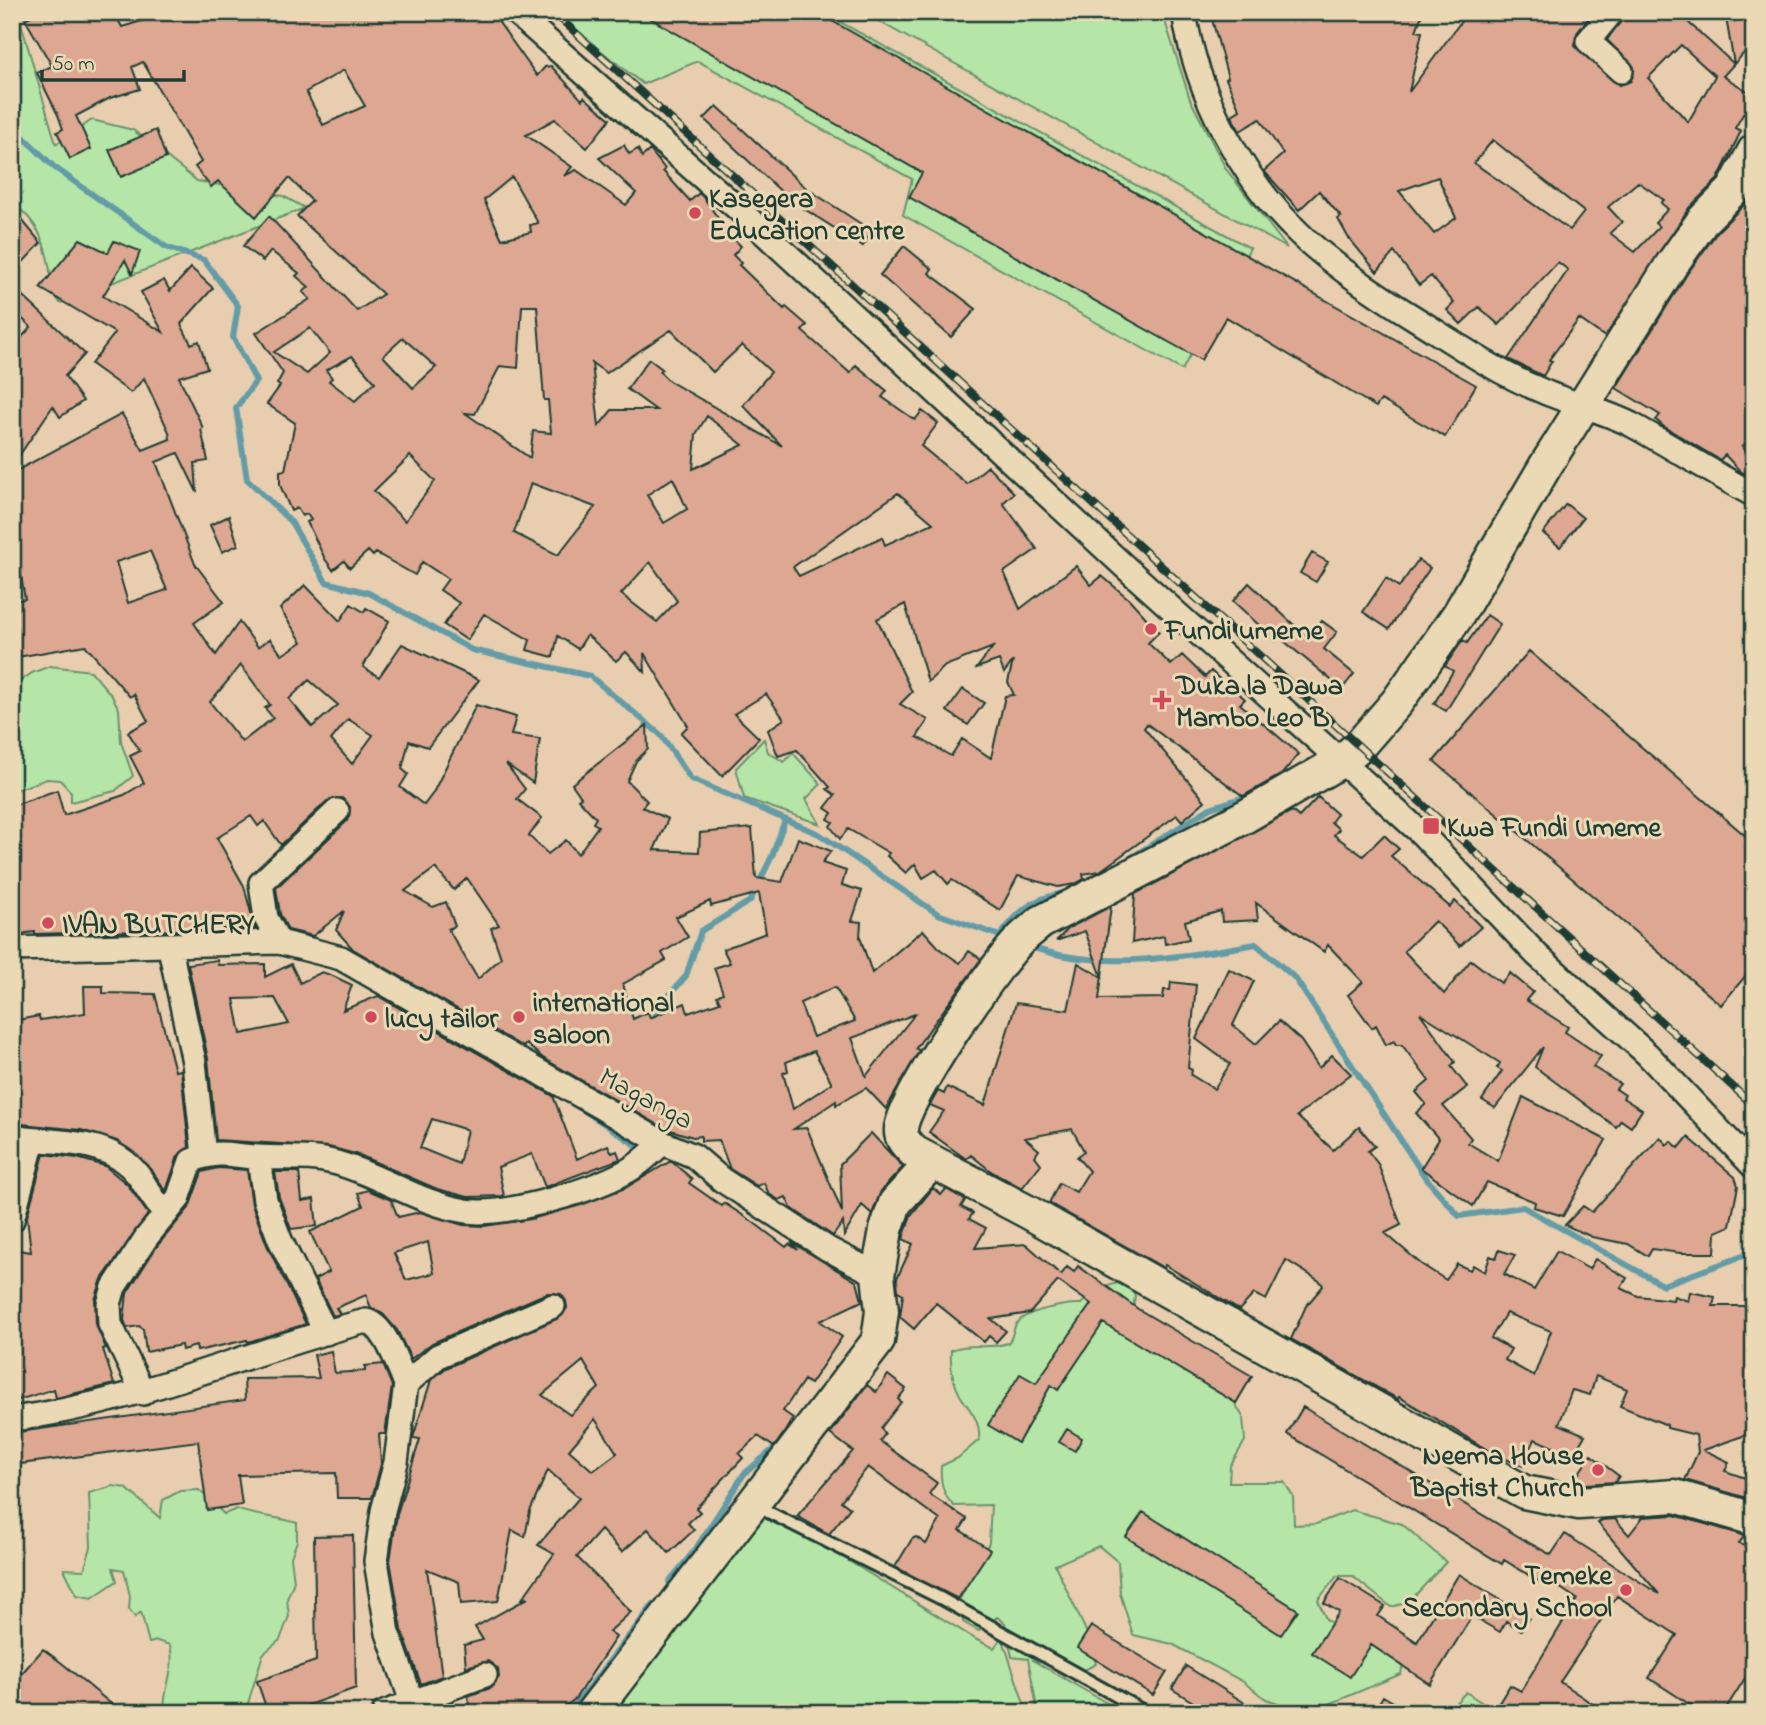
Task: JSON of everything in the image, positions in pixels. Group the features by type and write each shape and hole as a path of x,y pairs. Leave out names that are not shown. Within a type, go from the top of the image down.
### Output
{"street":[{"path":"515,12 737,208 1124,566 1422,834 1538,955 1647,1054 1753,1169"},
{"path":"1184,12 1191,44 1214,110 1247,169 1276,209 1303,237 1388,302 1464,350 1541,391 1634,426 1754,495"},
{"path":"1612,12 1588,41 1621,71"},
{"path":"1754,151 1733,190 1704,219 1672,264 1458,615 1397,702 1359,747 1341,761 1202,839 1091,893 1041,922 1017,943 944,1044 904,1117 901,1129 905,1143 932,1162 1028,1212 1524,1492 1580,1503 1675,1496 1754,1519"},
{"path":"279,942 266,918 261,883 337,811"},
{"name":"Maganga","path":"12,949 170,947 279,942 341,958 663,1143 694,1156 722,1180 828,1249 878,1275"},
{"path":"170,947 194,1062 204,1155"},
{"path":"12,1220 23,1138 96,1146 137,1174 148,1195 166,1214"},
{"path":"142,1393 110,1324 109,1304 114,1287 146,1238 177,1199 187,1165 204,1155 216,1152 260,1158 292,1155 336,1163 434,1203 468,1211 499,1210 571,1194 609,1180 635,1166 663,1143"},
{"path":"260,1158 265,1200 280,1240 326,1333"},
{"path":"592,1713 750,1503 878,1341 882,1311 878,1275 886,1230 895,1203 932,1162"},
{"path":"406,1384 438,1356 554,1306"},
{"path":"12,1419 66,1411 142,1393 370,1321 387,1344 406,1384 396,1462 383,1511 376,1561 388,1633 412,1702"},
{"path":"384,1713 485,1675"}],"lane":[{"path":"750,1503 942,1599 1147,1713"}],"green space":[{"path":"12,12 21,12 20,20 56,144 92,120 133,130 197,181 283,196 305,208 60,303 54,291 45,247 39,232 25,213 12,202"},
{"path":"552,12 822,12 1250,248 1182,370 903,215 912,179 698,61 643,84"},
{"path":"862,12 1162,12 1190,99 1226,169 1287,248"},
{"path":"50,666 91,671 119,709 121,742 133,776 115,791 71,802 71,792 60,780 47,779 12,791 12,687 32,673"},
{"path":"764,739 768,752 784,762 793,753 821,784 806,799 820,824 744,798 736,768"},
{"path":"1125,1281 1130,1283 1135,1296 1133,1308 1225,1386 1243,1417 1245,1441 1230,1466 1229,1482 1284,1482 1293,1496 1294,1525 1316,1524 1352,1510 1402,1524 1446,1562 1409,1602 1391,1607 1352,1576 1337,1576 1318,1600 1326,1619 1359,1643 1382,1632 1404,1658 1401,1674 1320,1708 1290,1707 1266,1699 1242,1681 1172,1644 1133,1635 1120,1593 1118,1562 1099,1546 1055,1565 1086,1631 1096,1664 1081,1672 1032,1660 1124,1713 1038,1713 1028,1659 1012,1657 1005,1623 997,1617 979,1631 963,1622 960,1599 989,1543 991,1505 954,1506 943,1488 941,1466 958,1458 979,1440 976,1420 956,1385 951,1350 1008,1343 1017,1323 1029,1315 1057,1306 1081,1304 1097,1289"},
{"path":"113,1486 126,1488 160,1518 163,1500 180,1491 199,1490 224,1514 237,1509 297,1523 297,1541 291,1557 294,1581 287,1599 289,1616 280,1640 263,1654 245,1713 164,1713 171,1663 170,1645 157,1641 149,1643 141,1612 135,1617 129,1609 130,1596 124,1570 113,1568 117,1581 92,1598 77,1595 64,1569 84,1570 91,1547 89,1493"},
{"path":"768,1511 977,1640 994,1648 1002,1637 1027,1713 607,1713 749,1527"},
{"path":"1466,1692 1497,1713 1446,1713"},
{"path":"1551,1703 1557,1713 1497,1713"}],"building":[{"path":"38,12 114,12 122,27 148,19 145,12 170,12 173,21 198,12 480,12 485,18 492,13 537,76 545,67 551,66 582,100 584,97 610,119 587,148 555,119 526,135 572,167 564,176 576,170 626,205 636,193 599,158 624,145 629,154 638,149 642,157 650,150 665,169 663,171 690,201 699,193 704,198 720,221 718,224 741,246 733,255 741,263 739,265 784,309 786,307 807,325 802,331 850,373 856,365 887,391 882,397 915,420 922,411 938,423 921,446 967,484 988,466 1014,493 1003,503 1037,549 1004,572 1020,609 1076,566 1091,585 1102,576 1130,600 1159,632 1148,643 1171,665 1182,655 1205,677 1211,671 1245,699 1240,704 1299,754 1282,774 1243,796 1147,724 1144,728 1205,801 1182,821 1177,815 1100,871 1083,874 1084,879 1075,884 1058,887 1018,876 1000,910 952,880 948,884 936,870 923,878 915,864 906,873 887,856 889,853 848,829 840,839 830,826 833,822 828,819 832,813 825,808 835,795 827,789 830,787 797,750 778,756 768,730 784,719 766,694 734,714 759,738 722,776 681,733 688,726 644,653 645,672 626,652 616,661 587,635 578,649 558,636 553,657 527,650 530,640 484,614 467,640 444,625 459,603 440,590 448,579 422,562 415,575 376,553 373,556 368,551 350,568 344,561 333,570 307,522 311,520 307,514 302,516 297,508 291,511 280,485 280,471 285,470 295,423 267,404 280,386 277,384 283,373 256,333 310,299 303,292 309,287 296,276 299,273 271,251 263,261 243,246 269,216 357,311 383,294 297,216 312,201 289,178 256,217 218,181 211,187 195,167 201,162 143,62 132,67 140,89 110,98 76,116 91,149 70,159 57,132 63,129 58,115 37,73 52,66 25,19","holes":["344,70 365,106 323,125 306,92","512,177 538,223 530,225 531,232 502,239 484,200","522,306 537,306 544,400 548,400 551,433 533,431 530,458 465,413 475,414 500,366 518,368","310,328 330,353 307,374 274,352","671,330 713,372 742,345 771,372 743,405 782,446 669,381 660,372 662,369 649,359 627,389 656,410 612,410 599,426 592,363 606,373","403,338 436,367 413,388 383,356","352,356 375,382 355,401 329,381 332,378 326,370","707,416 743,445 693,469 696,434","410,456 435,481 405,521 374,491","673,478 687,509 664,523 647,495","531,483 595,507 558,555 514,533","898,493 933,523 885,545 882,537 799,576 793,567","650,562 677,601 657,622 621,594","905,604 928,682 945,666 993,647 977,668 999,660 1004,673 1013,661 1008,682 1014,695 1005,696 991,758 962,739 951,756 917,737 928,720 900,704 912,692 877,619"]},
{"path":"639,12 816,12 1476,385 1445,437 1381,400 1376,407 1226,317 1201,360 909,197 922,173"},
{"path":"1210,12 1423,12 1416,31 1422,32 1409,92 1468,12 1593,12 1577,33 1575,46 1619,85 1631,81 1634,67 1607,40 1626,12 1677,12 1734,64 1723,76 1754,95 1735,128 1741,131 1718,179 1689,208 1605,337 1579,319 1549,360 1552,361 1543,376 1508,359 1568,270 1558,262 1499,325 1479,307 1461,324 1447,310 1454,303 1431,276 1419,285 1394,252 1377,272 1348,237 1338,219 1341,217 1319,191 1299,210 1264,171 1283,154 1260,119 1240,131 1234,121 1232,115 1240,110 1226,79 1228,78","holes":["1681,45 1715,76 1688,122 1648,78","1493,140 1584,212 1570,230 1474,163","1438,177 1456,218 1434,234 1399,191","1638,182 1664,200 1661,203 1668,209 1655,223 1659,227 1635,252 1610,233 1622,222 1608,207"]},
{"path":"1725,12 1754,12 1754,42 1734,64"},
{"path":"717,106 806,188 872,231 863,246 790,200 704,119"},
{"path":"156,130 166,158 121,177 109,150"},
{"path":"1754,190 1754,431 1748,434 1752,440 1742,446 1754,459 1754,479 1740,471 1725,455 1720,460 1663,426 1656,420 1660,415 1616,388 1687,274 1718,231 1746,203"},
{"path":"12,208 41,243 12,274"},
{"path":"80,239 108,253 114,241 140,251 132,274 125,260 103,296 163,332 141,292 164,280 170,291 191,268 213,288 181,324 191,344 199,341 207,368 179,377 203,428 201,429 208,461 195,463 197,492 178,453 156,462 195,564 224,602 194,623 216,655 239,622 258,647 270,639 282,655 302,642 280,609 305,585 340,621 351,604 364,612 366,608 389,621 363,667 379,677 402,644 479,680 428,747 409,741 402,769 408,774 400,787 424,805 433,793 476,705 516,717 511,735 540,739 533,783 506,764 525,789 517,799 542,818 529,836 548,854 566,840 578,854 598,826 593,823 596,818 578,799 581,797 572,784 647,725 648,749 636,761 627,781 647,801 642,807 668,819 654,850 699,852 700,833 752,828 756,878 782,882 798,838 831,851 822,863 846,871 842,885 862,891 852,921 861,922 860,937 872,973 923,930 941,950 960,963 969,951 981,959 916,1048 919,1051 886,1109 866,1088 836,1105 836,1101 794,1129 807,1128 842,1212 840,1164 871,1133 903,1167 881,1191 872,1214 862,1205 844,1236 843,1222 833,1236 791,1208 786,1197 779,1200 769,1194 764,1183 757,1186 730,1169 719,1140 701,1141 701,1136 693,1137 664,1128 543,1058 526,1044 523,1047 353,949 336,930 344,911 313,936 288,930 280,914 276,888 347,821 350,807 342,798 327,801 281,845 264,821 258,826 251,816 217,838 244,886 255,928 35,932 12,935 12,839 18,836 12,806 57,790 64,815 124,795 144,783 130,756 140,751 128,732 148,721 134,694 130,697 85,645 12,658 12,601 25,599 19,565 12,566 12,473 122,414 143,450 170,439 144,378 131,393 91,364 115,333 40,288","holes":["150,551 167,590 128,603 116,562","241,665 270,705 265,708 273,718 242,742 210,702","309,680 338,705 312,727 289,699","348,719 373,735 352,764 331,740","435,868 454,890 467,878 499,925 491,928 501,958 478,979 448,929 455,926 446,902 433,907 405,891","759,893 766,933 723,949 730,963 714,968 723,993 717,996 720,1002 688,1013 685,1003 650,1018 648,1012 633,1019 623,984 666,960 662,953 688,937 676,917 710,901 711,906","835,987 855,1021 813,1037 800,1003","915,1014 866,1076 852,1038","814,1051 832,1083 793,1109 783,1073 788,1071 786,1062"]},
{"path":"904,246 932,269 929,273 976,309 951,337 880,275"},
{"path":"12,286 85,354 65,376 83,401 60,417 53,406 12,466 12,412 18,404 12,399 12,379 21,369 12,362 12,348 31,327 12,309"},
{"path":"1566,504 1583,518 1560,547 1543,533"},
{"path":"229,516 238,545 222,552 210,525"},
{"path":"1312,553 1328,562 1316,582 1300,573"},
{"path":"1418,560 1430,568 1389,629 1363,612 1386,578 1399,587"},
{"path":"1249,583 1309,639 1322,621 1337,632 1324,649 1354,674 1342,689 1279,637 1276,641 1233,601"},
{"path":"1487,615 1500,624 1446,711 1434,704 1453,671 1445,666 1463,640 1467,643"},
{"path":"1529,651 1754,843 1754,966 1721,1005 1434,761"},
{"path":"963,689 984,703 968,725 947,711"},
{"path":"1318,797 1337,814 1331,822 1339,829 1334,835 1363,856 1384,835 1399,849 1391,856 1450,907 1455,901 1481,927 1460,946 1435,921 1404,951 1444,994 1471,960 1501,983 1510,973 1533,992 1526,1000 1568,1027 1565,1032 1601,1056 1593,1067 1620,1084 1616,1089 1625,1095 1623,1098 1642,1110 1631,1127 1621,1120 1616,1127 1535,1067 1543,1047 1495,1108 1482,1100 1502,1071 1497,1068 1500,1063 1420,1013 1455,1062 1451,1066 1467,1087 1443,1106 1471,1138 1468,1143 1498,1161 1523,1097 1606,1140 1563,1216 1534,1207 1535,1202 1487,1182 1473,1206 1421,1168 1439,1139 1416,1113 1426,1104 1416,1092 1429,1081 1402,1045 1396,1045 1394,1041 1386,1045 1376,1025 1372,1028 1348,995 1363,982 1328,945 1324,952 1256,903 1258,920 1222,922 1221,911 1185,921 1189,939 1165,944 1164,936 1132,943 1135,894 1292,811 1299,817"},
{"path":"1111,906 1102,977 1085,931 1056,941 1069,928"},
{"path":"217,960 218,965 265,964 265,977 291,964 300,983 322,972 352,985 343,1010 378,996 553,1096 577,1159 608,1145 612,1153 617,1151 620,1159 545,1187 532,1154 498,1167 504,1196 468,1197 437,1189 359,1155 329,1147 216,1140 208,1059 188,964","holes":["275,998 289,1024 241,1034 234,999","432,1119 467,1130 459,1164 420,1148"]},
{"path":"1078,963 1102,977 1099,999 1163,998 1164,990 1170,990 1171,982 1196,985 1188,1068 1192,1070 1191,1075 1214,1089 1230,1064 1196,1039 1229,969 1254,981 1233,1025 1256,1044 1279,1021 1301,1041 1319,1068 1332,1055 1351,1074 1297,1116 1333,1150 1359,1127 1375,1146 1368,1151 1378,1164 1401,1225 1385,1233 1421,1264 1446,1280 1457,1264 1470,1270 1473,1265 1485,1272 1490,1256 1496,1258 1499,1250 1515,1255 1504,1274 1534,1290 1557,1251 1589,1269 1595,1259 1627,1278 1621,1288 1638,1296 1673,1300 1674,1296 1688,1301 1690,1292 1715,1297 1713,1306 1754,1306 1754,1432 1704,1450 1729,1462 1725,1471 1754,1481 1754,1500 1685,1480 1698,1452 1696,1435 1667,1428 1667,1425 1620,1406 1627,1389 1596,1376 1590,1395 1572,1390 1559,1424 1585,1435 1573,1456 1535,1439 1523,1466 1498,1456 1399,1397 1398,1399 1291,1339 1306,1306 1323,1286 1321,1282 1286,1260 1266,1300 1254,1294 1239,1310 1165,1265 1164,1268 1049,1203 1059,1183 1076,1192 1089,1171 1077,1157 1084,1151 1072,1129 1025,1138 1039,1150 1035,1156 1041,1164 1022,1188 992,1172 971,1155 966,1159 929,1132 944,1111 930,1105 938,1091 944,1094 947,1087 985,1105 1016,1003 1068,1010","holes":["1506,1313 1551,1331 1534,1376 1505,1360 1511,1349 1491,1338"]},
{"path":"84,986 103,986 103,993 155,994 175,1071 181,1070 189,1147 178,1156 166,1191 148,1165 117,1141 81,1130 12,1123 12,1021 85,1013"},
{"path":"1660,1137 1667,1145 1671,1141 1679,1148 1688,1137 1735,1177 1738,1186 1730,1226 1716,1232 1715,1253 1680,1253 1652,1249 1648,1256 1628,1244 1592,1237 1565,1225 1583,1206 1592,1212"},
{"path":"44,1154 77,1158 105,1166 127,1184 148,1214 102,1279 95,1300 96,1325 106,1348 103,1349 114,1384 56,1398 54,1389 12,1402 12,1249 31,1252 27,1217"},
{"path":"671,1161 692,1179 689,1183 722,1206 724,1203 786,1247 789,1244 798,1250 791,1242 857,1282 862,1301 820,1321 842,1337 810,1384 804,1380 783,1411 793,1418 784,1433 774,1447 758,1436 739,1454 743,1458 696,1508 700,1512 688,1523 694,1530 669,1553 648,1529 622,1552 601,1530 577,1557 631,1612 609,1632 616,1637 575,1699 557,1713 470,1713 468,1696 491,1688 499,1677 498,1669 488,1661 466,1667 464,1645 483,1640 475,1627 528,1598 522,1599 554,1554 538,1545 579,1498 548,1470 530,1511 525,1537 512,1530 498,1601 461,1604 459,1582 427,1569 442,1676 421,1684 402,1630 390,1561 397,1514 420,1439 413,1438 431,1380 446,1368 559,1318 567,1308 566,1301 561,1294 547,1293 432,1343 411,1359 397,1330 383,1314 371,1308 366,1295 336,1308 340,1314 333,1316 315,1279 329,1272 310,1232 363,1206 358,1193 368,1190 391,1200 398,1217 420,1212 463,1225 484,1226 531,1219 581,1205 625,1188","holes":["428,1242 434,1273 406,1280 394,1253","583,1361 599,1388 570,1415 542,1395","595,1419 617,1453 593,1471 569,1450"]},
{"path":"218,1168 247,1170 252,1205 267,1245 306,1324 248,1342 247,1340 197,1351 196,1346 182,1350 181,1345 146,1352 143,1329 139,1326 127,1328 124,1320 127,1293 157,1246 189,1208 202,1172"},
{"path":"275,1172 299,1172 302,1201 314,1199 317,1226 291,1229 279,1197"},
{"path":"933,1188 941,1195 946,1189 965,1200 961,1207 973,1213 969,1219 986,1228 975,1248 1026,1244 1061,1275 1067,1267 1074,1272 1078,1266 1138,1309 1252,1376 1236,1403 1103,1323 1058,1390 1051,1385 1018,1443 988,1425 1020,1374 1036,1383 1091,1304 1058,1281 1030,1313 991,1319 1006,1331 996,1342 989,1336 984,1342 936,1303 914,1329 900,1317 903,1294 898,1291 897,1278 913,1244 903,1239 911,1215"},
{"path":"331,1351 335,1373 365,1371 365,1366 383,1364 392,1386 385,1434 379,1434 381,1464 372,1498 337,1498 336,1473 238,1475 242,1505 207,1510 198,1441 12,1465 12,1433 245,1400 244,1379 319,1378 314,1355"},
{"path":"888,1375 906,1389 898,1399 901,1402 881,1428 885,1434 880,1441 937,1483 929,1494 967,1519 960,1530 990,1550 958,1599 895,1567 912,1539 916,1537 926,1544 940,1520 868,1467 841,1501 850,1508 829,1534 797,1516 853,1451 830,1434 867,1385 876,1392"},
{"path":"1303,1407 1551,1555 1565,1534 1659,1594 1598,1523 1615,1519 1629,1535 1643,1517 1674,1515 1740,1534 1744,1537 1739,1543 1754,1552 1754,1664 1723,1713 1703,1713 1649,1678 1677,1635 1617,1596 1560,1682 1606,1713 1508,1713 1497,1706 1510,1685 1521,1691 1577,1599 1551,1582 1548,1587 1504,1560 1502,1564 1287,1434"},
{"path":"1067,1429 1082,1438 1075,1451 1059,1442"},
{"path":"1591,1455 1619,1476 1615,1482 1586,1484 1575,1479"},
{"path":"1143,1512 1298,1610 1281,1635 1126,1537"},
{"path":"353,1535 356,1688 286,1713 268,1713 257,1681 316,1661 314,1536"},
{"path":"1459,1574 1529,1618 1521,1630 1506,1621 1500,1632 1472,1616 1430,1684 1371,1645 1350,1677 1312,1653 1339,1612 1324,1603 1340,1578 1385,1606 1378,1616 1417,1642"},
{"path":"1091,1626 1167,1672 1153,1695 1077,1648"},
{"path":"43,1649 122,1713 12,1713 12,1665 22,1673"},
{"path":"1186,1666 1261,1713 1211,1713 1172,1689"},
{"path":"1383,1696 1412,1713 1373,1713"}],"waterway":[{"path":"12,126 54,167 166,247 204,260 238,306 233,337 256,381 236,408 247,479 291,522 326,582 369,593 472,650 590,676 661,735 691,779 819,834 938,914 1000,936 1015,917 1030,905 1072,891"},
{"path":"1127,860 1210,808 1241,798"},
{"path":"655,1021 655,1012 686,976 701,931 750,901 772,856 785,820"},
{"path":"1028,946 1083,958 1141,960 1256,944 1295,978 1425,1177 1459,1216 1523,1207 1663,1285 1754,1252"},
{"path":"564,1097 639,1147 639,1155"},
{"path":"669,1582 695,1550 744,1474 778,1445"},
{"path":"569,1713 653,1605"}],"railway":[{"path":"553,12 1754,1106"}],"place":[{"name":"Kasegera Education centre","path":"695,213"},
{"name":"Fundi umeme","path":"1151,629"},
{"name":"Duka la Dawa Mambo Leo B","path":"1162,700"},
{"name":"Kwa Fundi Umeme","path":"1431,826"},
{"name":"IVAN BUTCHERY","path":"48,923"},
{"name":"lucy tailor","path":"371,1017"},
{"name":"international saloon","path":"519,1017"},
{"name":"Neema House Baptist Church","path":"1598,1470"},
{"name":"Temeke Secondary School","path":"1626,1590"}]}
